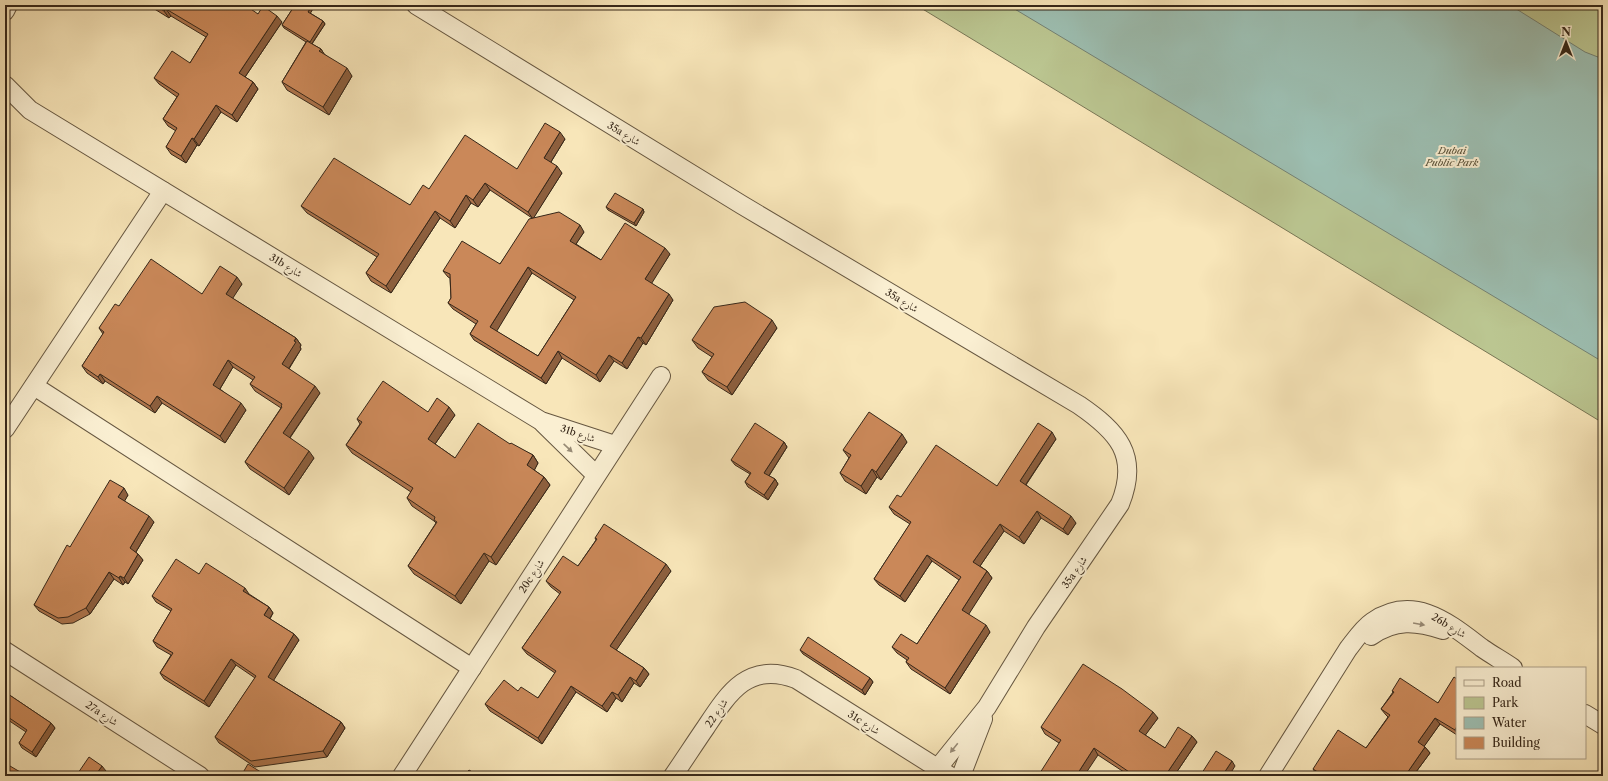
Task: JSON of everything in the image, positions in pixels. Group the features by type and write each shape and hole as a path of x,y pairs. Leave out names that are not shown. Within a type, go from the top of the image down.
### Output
{"street":[{"path":"5,11 8,5"},
{"name":"35a شارع","path":"416,5 742,205 1079,405 1101,420 1118,440 1125,456 1128,473 1126,489 1120,504 1036,627 987,707 944,772"},
{"name":"31b شارع","path":"5,85 30,110 541,421 596,474"},
{"name":"31b شارع","path":"5,103 30,110"},
{"path":"5,429 163,191"},
{"name":"20c شارع","path":"402,776 596,474 661,376"},
{"path":"34,386 472,668"},
{"name":"31b شارع","path":"541,421 615,445"},
{"name":"26b شارع","path":"1268,776 1358,636 1372,622 1389,612 1413,610 1433,614 1465,634 1484,649 1511,667"},
{"name":"27a شارع","path":"5,651 200,776"},
{"name":"31c شارع","path":"776,673 796,679 944,772"},
{"name":"شارع 22","path":"673,776 728,695 744,681 760,674 776,673"},
{"name":"35a شارع","path":"961,776 978,736 987,707"},
{"path":"1586,715 1603,725"}],"green space":[{"name":"Dubai Public Park","path":"916,5 1595,5 1603,10 1603,423"}],"water":[{"name":"Dubai Public Park","path":"1008,5 1510,5 1585,52 1603,59 1603,362"}],"building":[{"path":"154,5 226,5 229,7 231,5 245,5 258,14 263,6 277,16 239,73 253,82 232,115 216,105 181,156 166,147 177,128 163,119 179,94 154,78 172,51 190,63 208,34 166,9 164,11"},
{"path":"295,5 312,5 308,12 323,21 310,42 282,25"},
{"path":"307,41 321,49 319,51 347,68 323,107 282,82"},
{"path":"545,123 560,132 544,158 557,166 528,212 485,183 473,200 466,195 450,221 435,211 386,286 366,273 379,254 301,206 334,158 410,205 423,185 429,189 465,135 517,169"},
{"path":"615,193 643,209 634,223 606,207"},
{"path":"559,212 580,225 570,241 601,260 625,223 665,248 645,279 669,294 641,338 638,337 622,363 609,355 596,375 558,351 541,378 470,334 478,321 448,303 451,298 450,274 443,271 462,241 500,264 529,219","holes":["528,267 576,297 538,356 490,327"]},
{"path":"151,259 202,294 220,266 237,277 226,294 296,338 294,341 296,342 282,364 315,386 283,433 309,451 284,488 245,462 282,407 282,404 250,384 255,377 228,360 213,385 241,403 220,436 157,396 150,406 100,374 98,377 82,366 104,332 99,328 115,304 119,306"},
{"path":"745,302 772,320 727,387 702,372 714,354 692,340 714,307"},
{"path":"383,381 428,412 437,398 449,407 428,439 455,458 478,423 510,444 511,443 533,455 527,465 544,477 491,557 484,553 455,596 408,566 437,522 434,520 435,517 407,498 413,488 346,445 362,422 357,419"},
{"path":"869,412 902,434 876,472 872,469 861,486 840,473 851,455 843,450"},
{"path":"755,423 784,442 764,473 775,479 764,495 745,482 751,473 731,460"},
{"path":"1038,423 1052,432 1020,481 1071,516 1063,529 1037,511 1019,537 1000,524 973,562 987,571 962,610 986,625 945,688 906,662 909,658 892,647 901,634 917,644 961,577 927,555 900,596 874,579 911,522 889,507 897,495 901,497 936,445 997,486"},
{"path":"110,480 124,488 118,497 149,516 130,548 138,554 124,578 120,576 119,578 109,572 86,608 68,617 58,618 34,605 67,545 70,547"},
{"path":"604,524 666,564 610,646 644,668 636,681 630,677 618,695 612,692 602,706 571,686 538,738 485,704 504,680 518,691 521,687 538,698 556,671 522,648 561,592 546,581 563,556 578,566 597,539 595,538"},
{"path":"176,559 199,574 206,563 245,588 243,591 269,607 264,615 294,634 268,677 341,722 323,751 251,761 215,737 256,676 231,659 204,701 160,673 173,653 153,641 172,609 152,596"},
{"path":"808,637 870,678 862,690 800,650"},
{"path":"1083,664 1122,689 1153,712 1139,731 1165,748 1178,727 1192,736 1165,776 1135,776 1094,748 1076,776 1038,776 1061,740 1041,727"},
{"path":"1454,677 1456,678 1455,730 1435,718 1418,742 1425,747 1405,776 1324,776 1313,769 1338,730 1366,748 1390,715 1381,709 1394,692 1392,691 1400,678 1438,703"},
{"path":"5,692 51,723 32,752 19,743 27,730 5,715"},
{"path":"1216,751 1232,761 1222,776 1200,776"},
{"path":"89,757 102,766 95,776 76,776"},
{"path":"248,764 267,776 241,776"},
{"path":"10,766 27,776 5,776"},
{"path":"469,770 479,776 464,776"}]}
